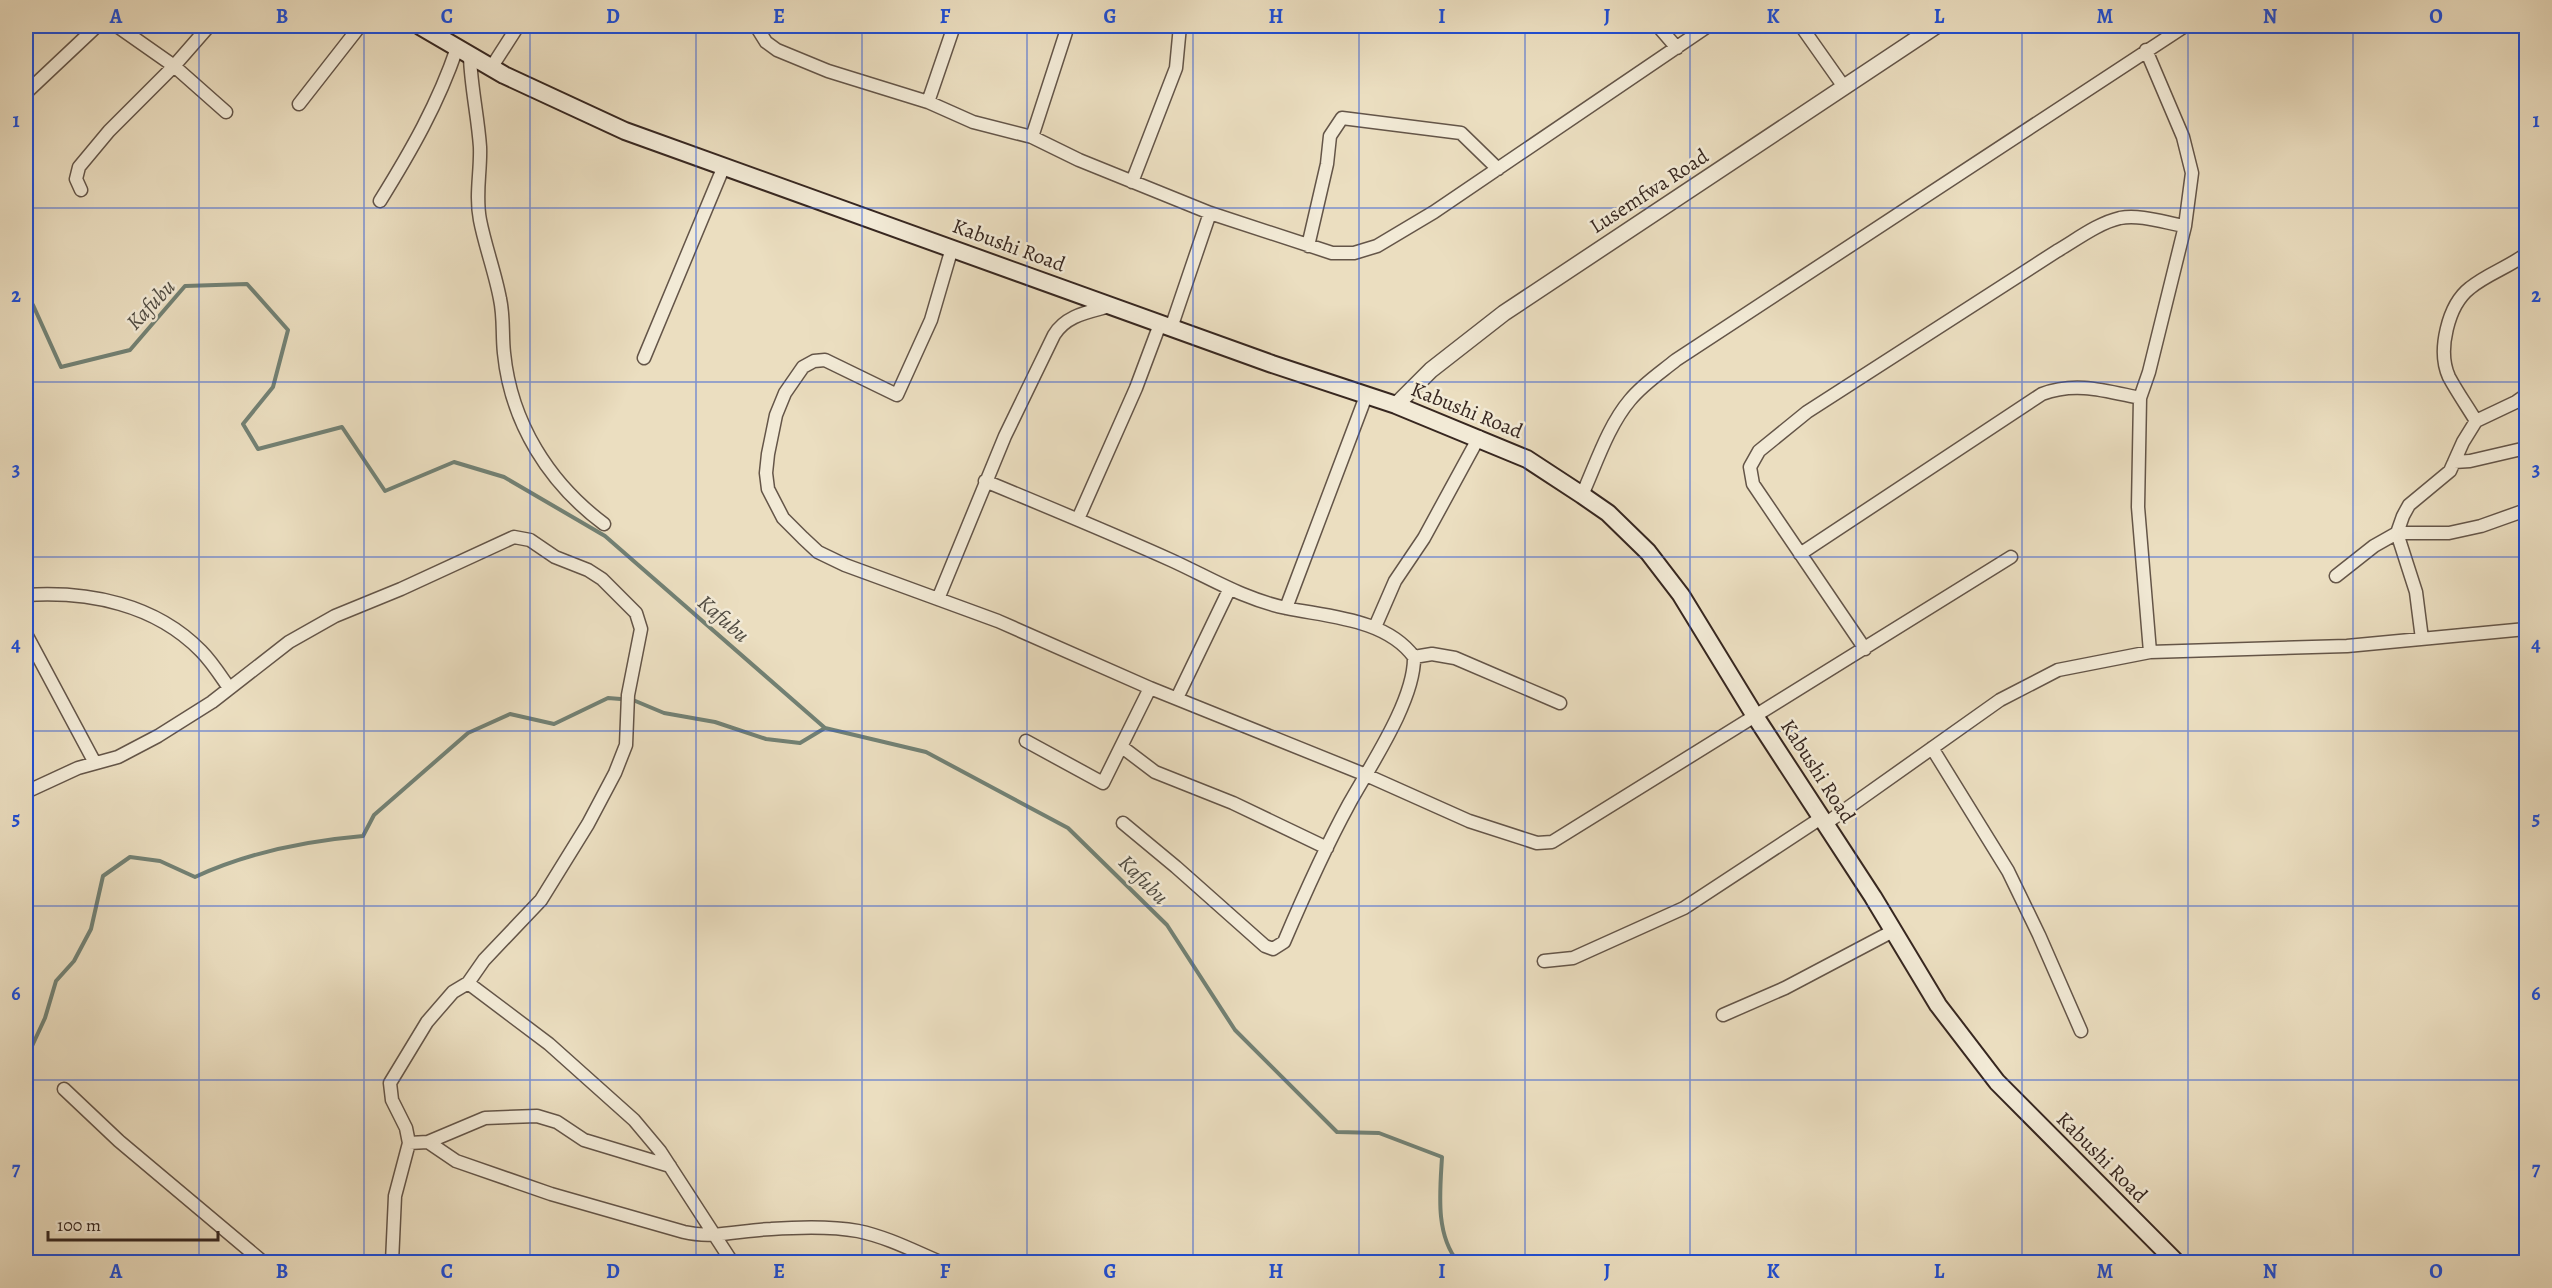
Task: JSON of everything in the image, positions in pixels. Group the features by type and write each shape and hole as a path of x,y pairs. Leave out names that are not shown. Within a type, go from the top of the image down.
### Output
{"main road":[{"name":"Kabushi Road","path":"420,26 491,68 625,131 1166,326 1396,405 1479,437 1527,459 1608,513 1648,552 1681,596 1938,1005 1997,1082 2176,1263"}],"street":[{"path":"28,91 96,26"},
{"path":"117,26 174,66 226,112"},
{"path":"81,190 76,179 79,167 109,131 174,66 209,26"},
{"path":"298,104 360,26"},
{"path":"491,68 518,26"},
{"path":"756,26 766,42 777,50 828,71 928,102 974,122 1032,137 1079,160 1210,213 1332,253 1354,254 1377,246 1498,169 1708,26"},
{"path":"928,102 954,26"},
{"path":"1032,137 1068,26"},
{"path":"1132,182 1176,68 1181,35 1180,26"},
{"path":"1658,26 1677,48"},
{"path":"1802,26 1844,87"},
{"name":"Lusemfwa Road","path":"1396,405 1431,370 1504,313 1936,26"},
{"path":"1582,495 1611,431 1628,402 1676,360 2185,26"},
{"path":"2146,50 2182,137 2192,173 2186,226 2149,372 2139,398 2138,507 2151,652"},
{"path":"380,201 417,141 464,52"},
{"path":"464,52 480,144 480,217 500,299 504,354 517,411 531,442 549,472 586,511 604,524"},
{"path":"1308,246 1327,164 1330,136 1342,118 1461,133 1498,169"},
{"path":"644,358 724,166"},
{"path":"1078,519 1166,326 1210,213"},
{"path":"1864,649 1753,484 1750,467 1759,451 1807,412 2057,251 2099,227 2120,218 2144,219 2186,226"},
{"path":"952,248 931,320 897,395 825,360 814,361 803,367 785,393 776,415 766,473 768,489 783,518 818,552 998,621 1150,688 1366,775 1469,821 1537,843 1552,842 2012,557"},
{"path":"2476,421 2449,376 2445,363 2447,325 2454,306 2461,296 2473,286 2526,254"},
{"path":"938,599 985,481 1060,324 1073,317 1110,306"},
{"path":"1800,554 2042,394 2065,387 2082,386 2139,398"},
{"path":"2422,639 2416,592 2397,533 2409,505 2442,480 2450,471 2476,421 2526,395"},
{"path":"1286,608 1366,396"},
{"path":"1375,627 1395,581 1424,538 1479,437"},
{"path":"2454,462 2470,461 2526,448"},
{"path":"985,481 1175,562 1229,590 1286,608 1375,627 1396,639 1414,657 1414,674 1383,746 1327,848 1284,942 1273,949 1257,939 1123,823"},
{"path":"2336,576 2374,546 2397,533 2449,533 2481,526 2526,510"},
{"path":"26,792 78,768 118,758 130,752 191,715 289,642 335,616 401,589 514,537 522,537 555,557 588,570 602,579 636,613 640,628 628,701 626,745 615,773 582,834 541,900 484,960 468,983 453,992 427,1022 390,1083 392,1100 406,1128 409,1143 395,1196 392,1263"},
{"path":"1177,698 1229,590"},
{"path":"26,595 99,597 151,615 169,625 201,650 229,688"},
{"path":"1544,961 1573,958 1684,908 1823,821 2000,700 2058,670 2151,652 2290,650 2526,629"},
{"path":"26,634 95,763"},
{"path":"1414,657 1431,654 1455,658 1560,703"},
{"path":"1026,741 1102,783 1150,688"},
{"path":"1122,747 1155,772 1233,803 1327,848"},
{"path":"1932,748 2008,871 2081,1031"},
{"path":"1722,1015 1785,988 1893,931"},
{"path":"468,983 549,1044 634,1120 670,1166 732,1263"},
{"path":"64,1089 119,1141 263,1263"},
{"path":"409,1143 428,1142 485,1118 537,1116 557,1122 584,1140 670,1166"},
{"path":"428,1142 456,1161 551,1194 684,1232 715,1235 770,1229 859,1231 899,1244 940,1263"}],"waterway":[{"name":"Kafubu","path":"26,304 33,305 61,367 130,350 185,286 247,284 288,330 273,387 243,424 258,449 342,427 385,491 454,462 504,477 605,536 825,728 926,752 1068,828 1167,925 1235,1030 1337,1132 1379,1133 1442,1157 1440,1198 1442,1226 1451,1251 1458,1262"},
{"path":"26,1059 45,1018 56,981 74,961 91,929 103,876 130,857 160,861 195,877 256,854 319,841 363,836 374,815 468,733 510,714 554,724 608,698 633,700 664,713 715,722 766,739 800,743 825,728"}]}
